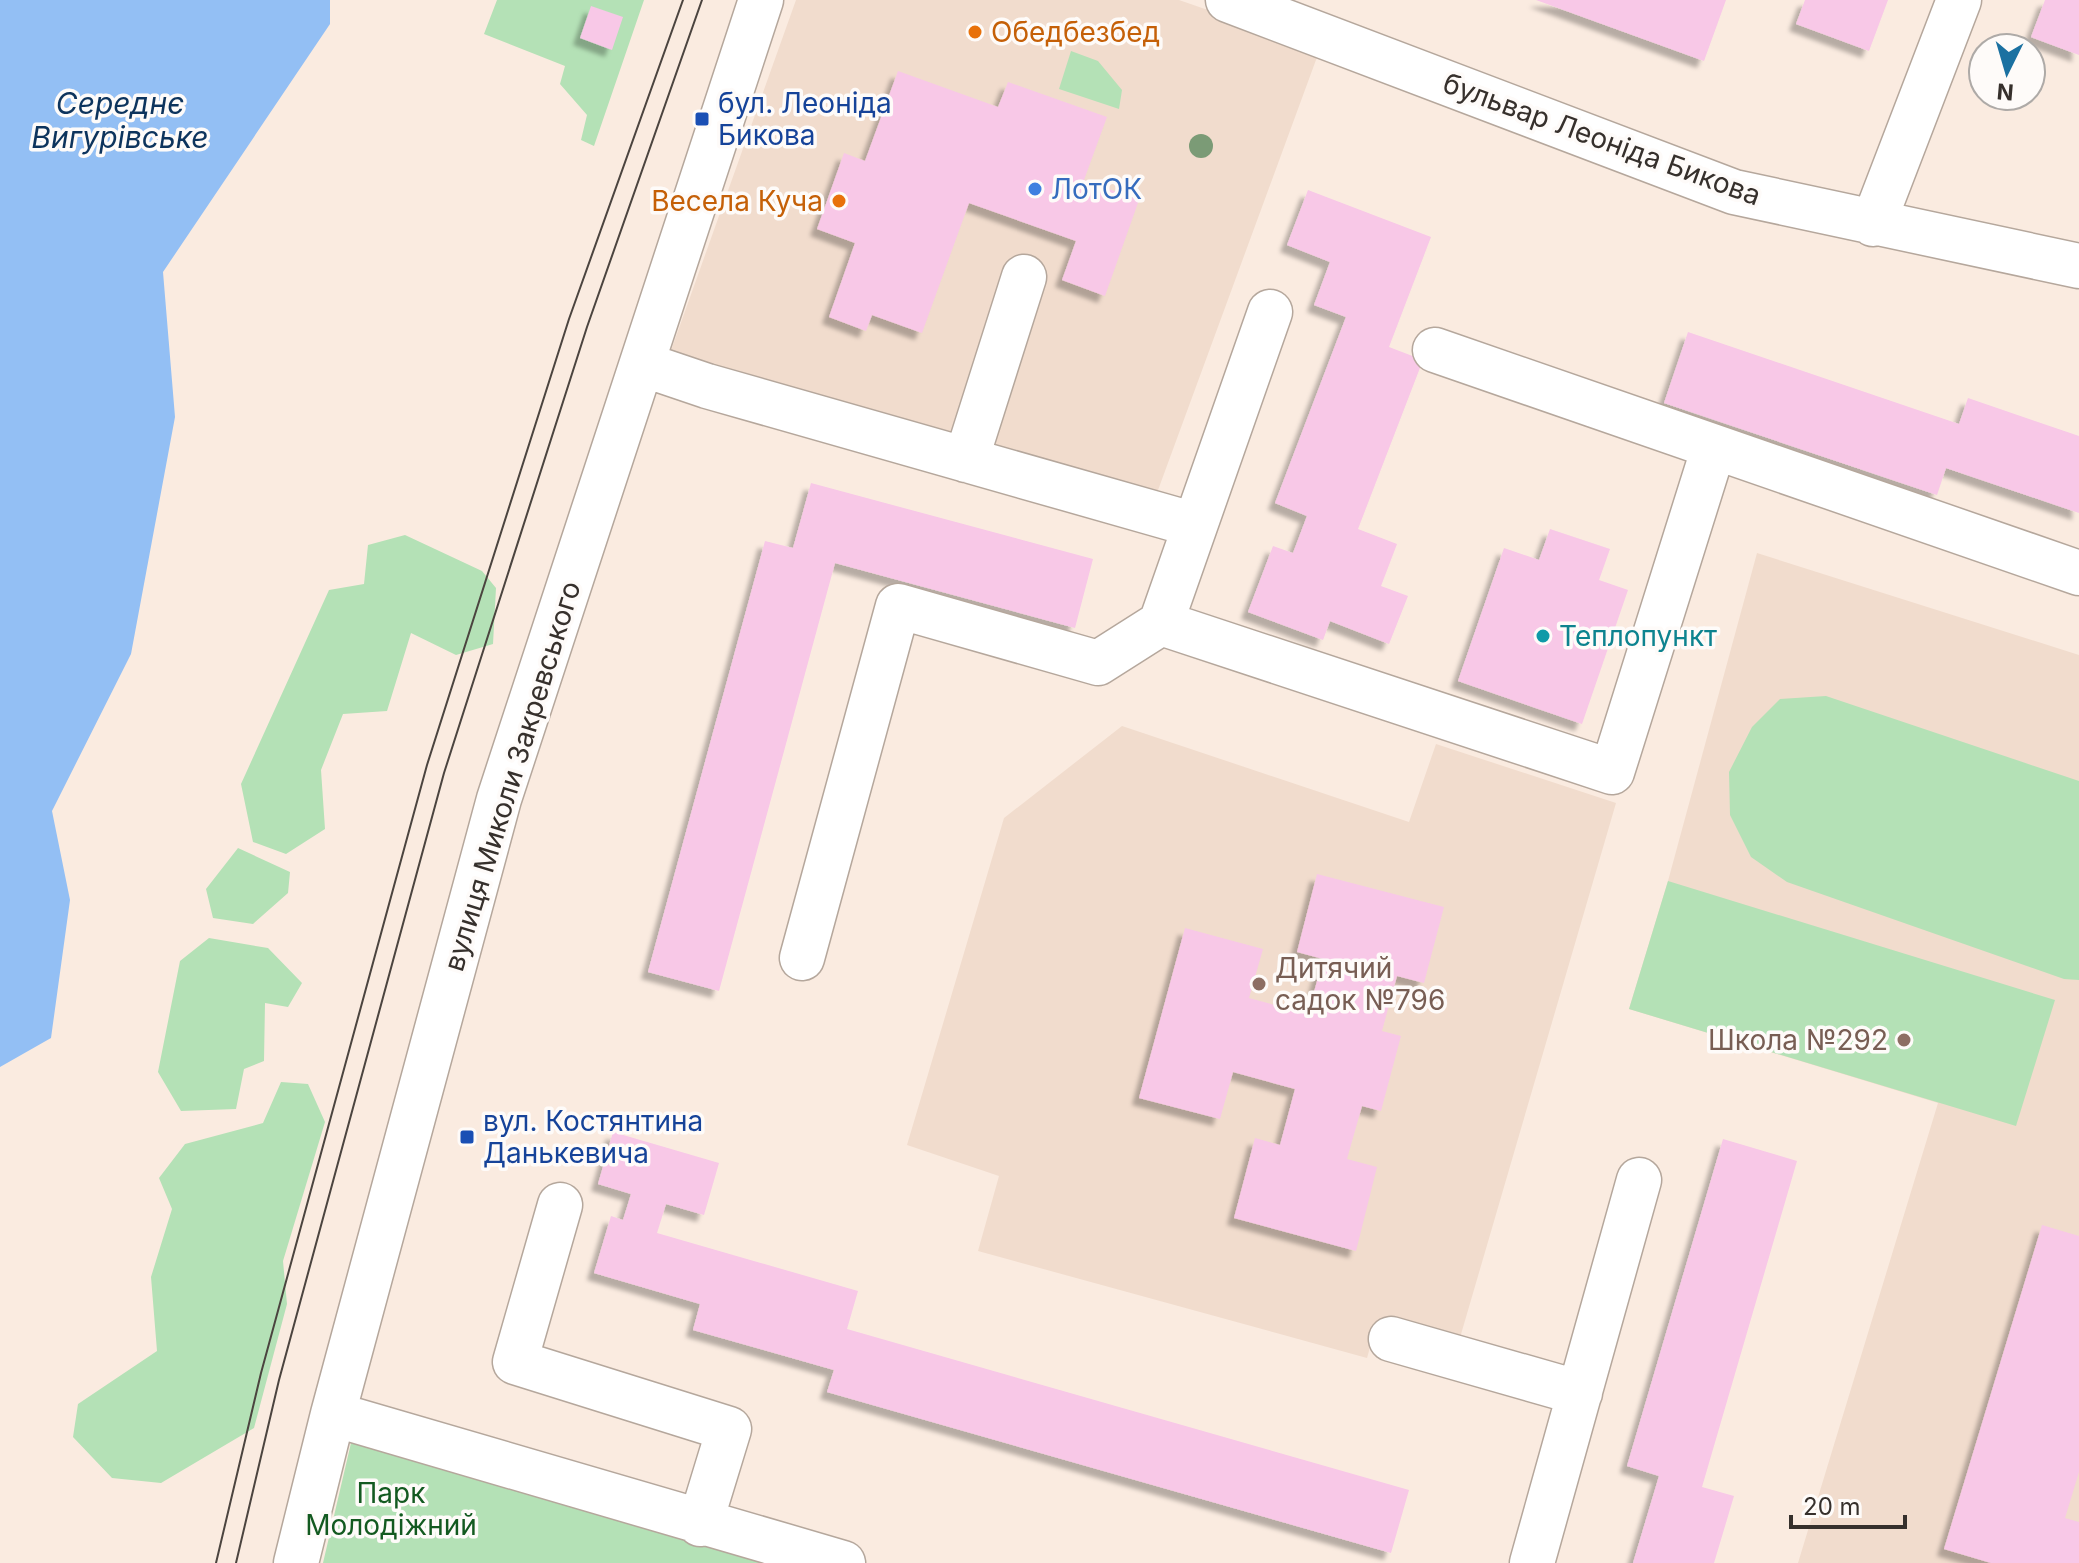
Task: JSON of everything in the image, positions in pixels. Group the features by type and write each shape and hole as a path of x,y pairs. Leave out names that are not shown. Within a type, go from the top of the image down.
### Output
{"street":[{"name":"вулиця Миколи Закревського","path":"296,1563 333,1414 499,799 761,0"},
{"name":"бульвар Леоніда Бикова","path":"1228,0 1734,192 2079,266"},
{"path":"1873,224 1959,0"},
{"path":"966,460 1024,277"},
{"path":"802,958 898,606 1098,663 1161,623 1270,312"},
{"path":"1435,350 2079,573"},
{"path":"642,364 1195,525"},
{"path":"1161,623 1612,772 1714,447"},
{"path":"1532,1563 1639,1180"},
{"path":"560,1205 515,1362 729,1429 700,1524"},
{"path":"1391,1339 1580,1393"},
{"path":"333,1414 420,1437 700,1524 843,1563"}],"shaded area":[{"path":"796,0 1179,0 1320,49 1143,531 658,387"},
{"name":"Школа №292","path":"1757,553 2079,655 2079,1563 1798,1563 1938,1103 1629,1009 1668,881"},
{"name":"Дитячий садок №796","path":"1122,726 1409,822 1436,744 1616,803 1457,1348 1376,1326 1367,1358 978,1251 999,1176 907,1145 1004,818"}],"green space":[{"path":"497,0 644,0 594,146 581,140 587,115 560,84 565,66 484,34"},
{"path":"1071,51 1098,61 1122,90 1119,109 1059,89"},
{"path":"405,535 482,571 496,588 493,644 456,655 411,633 387,711 343,714 321,770 325,829 286,854 253,842 241,784 329,590 364,584 368,545"},
{"path":"1826,696 2079,781 2079,980 2064,979 1787,882 1751,857 1730,815 1729,772 1752,727 1780,699"},
{"path":"238,848 290,872 288,893 253,924 213,918 206,889"},
{"path":"1668,881 2055,1000 2016,1126 1629,1009"},
{"path":"209,938 268,948 302,983 288,1007 265,1003 264,1061 244,1069 236,1109 181,1111 158,1072 180,961"},
{"path":"281,1082 308,1084 325,1122 283,1261 287,1304 254,1428 161,1483 112,1478 73,1437 78,1404 157,1351 151,1277 172,1209 159,1178 185,1144 263,1123"},
{"name":"Парк Молодіжний","path":"351,1443 801,1563 323,1563"}],"water":[{"name":"Середнє Вигурівське","path":"0,0 330,0 330,24 163,272 175,417 131,654 52,811 70,900 51,1038 0,1067"}],"building":[{"path":"1536,0 1726,0 1704,61"},
{"path":"1805,0 1888,0 1869,51 1796,24"},
{"path":"2045,0 2079,0 2079,55 2047,43 2047,32 2033,32"},
{"path":"591,6 623,17 612,50 580,38"},
{"path":"898,71 998,107 1008,82 1107,117 1084,180 1139,200 1105,296 1062,280 1076,241 969,203 922,333 872,315 866,331 829,317 855,243 817,229 844,153 865,161"},
{"path":"1308,190 1431,237 1389,347 1423,360 1358,529 1397,544 1381,586 1408,596 1389,644 1330,621 1323,640 1248,612 1273,546 1293,553 1307,516 1275,503 1346,317 1314,305 1330,262 1287,245"},
{"path":"1688,332 1959,424 1968,398 2079,436 2079,513 1946,468 1937,495 1664,403"},
{"path":"811,483 1093,559 1075,628 835,563 719,991 648,972 765,541 793,548"},
{"name":"Теплопункт","path":"1550,529 1610,549 1599,580 1628,590 1582,724 1458,681 1504,548 1539,560"},
{"path":"1317,874 1444,907 1424,983 1397,976 1382,1031 1401,1036 1381,1111 1362,1106 1347,1159 1377,1167 1356,1251 1234,1218 1255,1138 1280,1145 1295,1089 1233,1072 1220,1119 1139,1098 1185,928 1263,949 1249,998 1308,1014 1323,959 1297,952"},
{"path":"613,1132 719,1163 704,1215 666,1204 657,1233 858,1291 847,1329 1409,1490 1391,1553 827,1392 834,1370 693,1330 700,1304 594,1273 611,1216 623,1220 631,1194 598,1184"},
{"path":"1723,1139 1797,1161 1702,1487 1734,1496 1714,1563 1633,1563 1659,1476 1627,1466"},
{"path":"2042,1225 2079,1236 2079,1472 2065,1518 2079,1522 2079,1563 1991,1563 1944,1549"}],"tram line":[{"path":"216,1563 261,1373 427,765 569,319 683,0"},
{"path":"236,1563 279,1380 444,773 587,327 702,0"}],"place":[{"name":"Обедбезбед","path":"975,32"},
{"name":"бул. Леоніда Бикова","path":"702,119"},
{"name":"ЛотОК","path":"1035,189"},
{"name":"Весела Куча","path":"839,201"},
{"name":"Теплопункт","path":"1543,636"},
{"name":"Дитячий садок №796","path":"1259,984"},
{"name":"Школа №292","path":"1904,1040"},
{"name":"вул. Костянтина Данькевича","path":"467,1137"}]}
